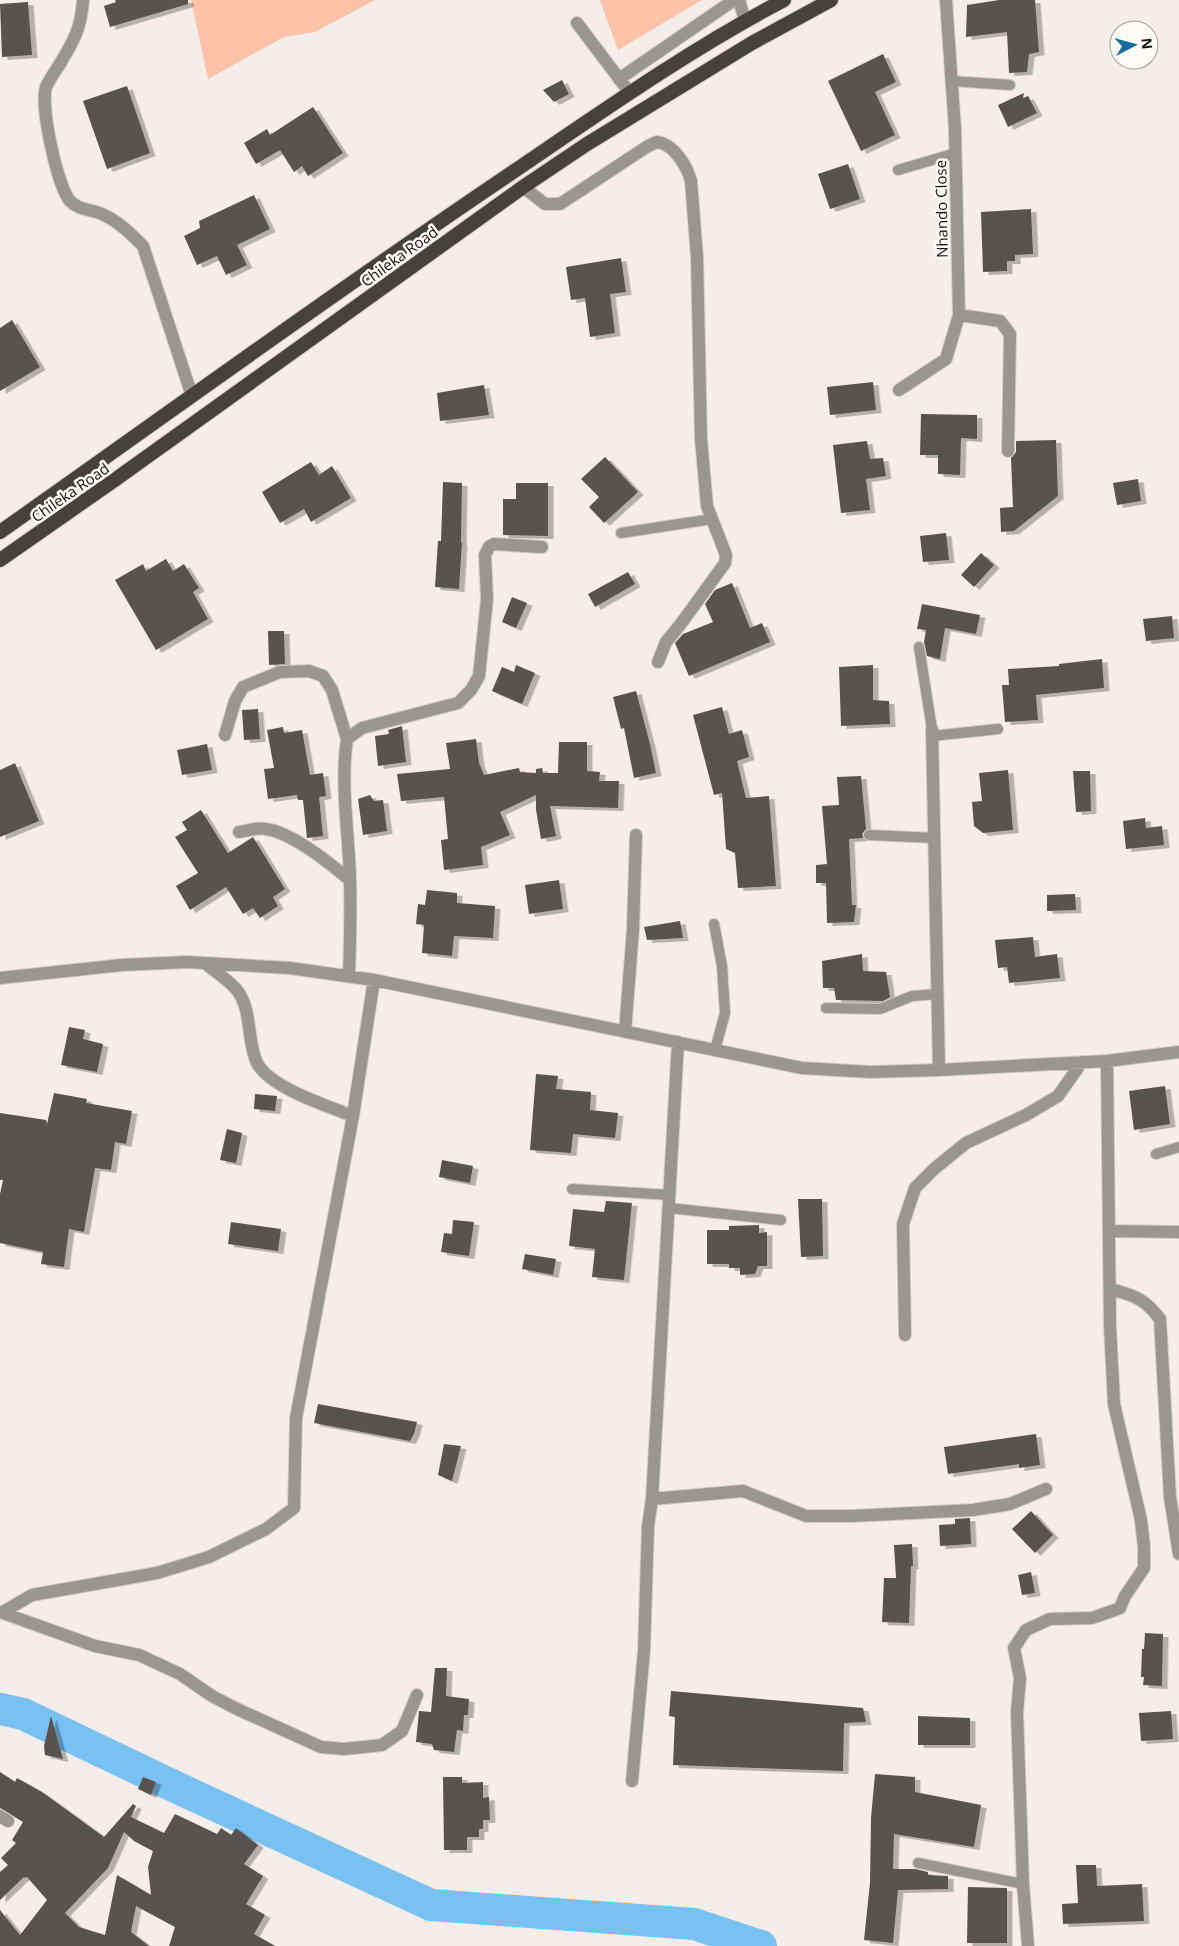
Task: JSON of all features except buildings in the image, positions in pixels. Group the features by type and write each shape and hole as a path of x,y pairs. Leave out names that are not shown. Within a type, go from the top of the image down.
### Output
{"highway":[{"name":"Chileka Road","path":"0,532 418,236 630,93 746,20 784,0"},
{"name":"Chileka Road","path":"0,560 124,474 524,187 587,144 752,43 831,0"}],"street":[{"path":"83,0 82,19 73,41 46,87 45,95 45,117 62,188 70,202 81,209 104,214 125,228 143,246 192,396"},
{"path":"619,79 734,0"},
{"path":"739,0 746,20"},
{"name":"Nhando Close","path":"899,390 946,359 959,315 956,153 946,0"},
{"path":"577,23 630,93"},
{"path":"524,187 545,204 560,204 657,142 667,146 688,170 691,181 697,257 700,439 707,506 726,555 725,563 680,626 666,642 658,662"},
{"path":"959,315 1000,321 1010,334 1008,451"},
{"path":"348,740 362,728 458,703 471,690 479,676 487,599 485,555 489,547 494,544 542,548"},
{"path":"225,735 235,701 243,686 280,672 309,671 322,676 332,690 348,740 344,757 350,880 349,976"},
{"path":"932,732 939,1070"},
{"path":"239,832 264,828 279,832 322,858 350,880"},
{"path":"626,1032 633,929 636,836"},
{"path":"205,963 239,993 245,1007 257,1063 266,1075 284,1087 353,1116"},
{"path":"0,978 122,965 205,963 290,968 374,980 802,1068 870,1072 939,1070 1108,1061 1179,1052"},
{"path":"2,1612 32,1595 157,1573 209,1557 266,1529 294,1508 296,1418 353,1116 374,980"},
{"path":"632,1781 643,1661 648,1526 652,1499 678,1042"},
{"path":"1028,1946 1017,1712 1020,1678 1014,1648 1026,1630 1050,1619 1092,1618 1120,1608 1125,1596 1144,1568 1141,1520 1114,1404 1110,1289 1108,1061"},
{"path":"905,1335 903,1224 915,1188 934,1169 966,1143 1026,1115 1058,1096 1082,1062"},
{"path":"1110,1231 1179,1232"},
{"path":"1110,1289 1137,1297 1150,1306 1160,1319 1170,1497 1179,1554"},
{"path":"652,1499 743,1491 806,1516 852,1516 974,1510 1010,1504 1046,1489"},
{"path":"2,1612 96,1646 139,1655 180,1674 212,1696 237,1709 321,1747 344,1749 382,1746 402,1730 418,1695"}],"lane":[{"path":"952,81 1010,85"},
{"path":"898,170 956,153"},
{"path":"621,533 712,519"},
{"path":"919,647 932,732 998,729"},
{"path":"869,835 935,838"},
{"path":"714,924 722,966 725,1013 714,1050"},
{"path":"826,1008 880,1009 912,996 938,994"},
{"path":"1156,1154 1179,1147"},
{"path":"572,1189 781,1220"},
{"path":"918,1863 1024,1884"}],"shaded area":[{"path":"191,0 375,0 315,32 284,37 208,79"},
{"path":"600,0 702,0 618,50"}],"waterway":[{"path":"0,1709 23,1714 431,1905 694,1924 761,1946"}]}
